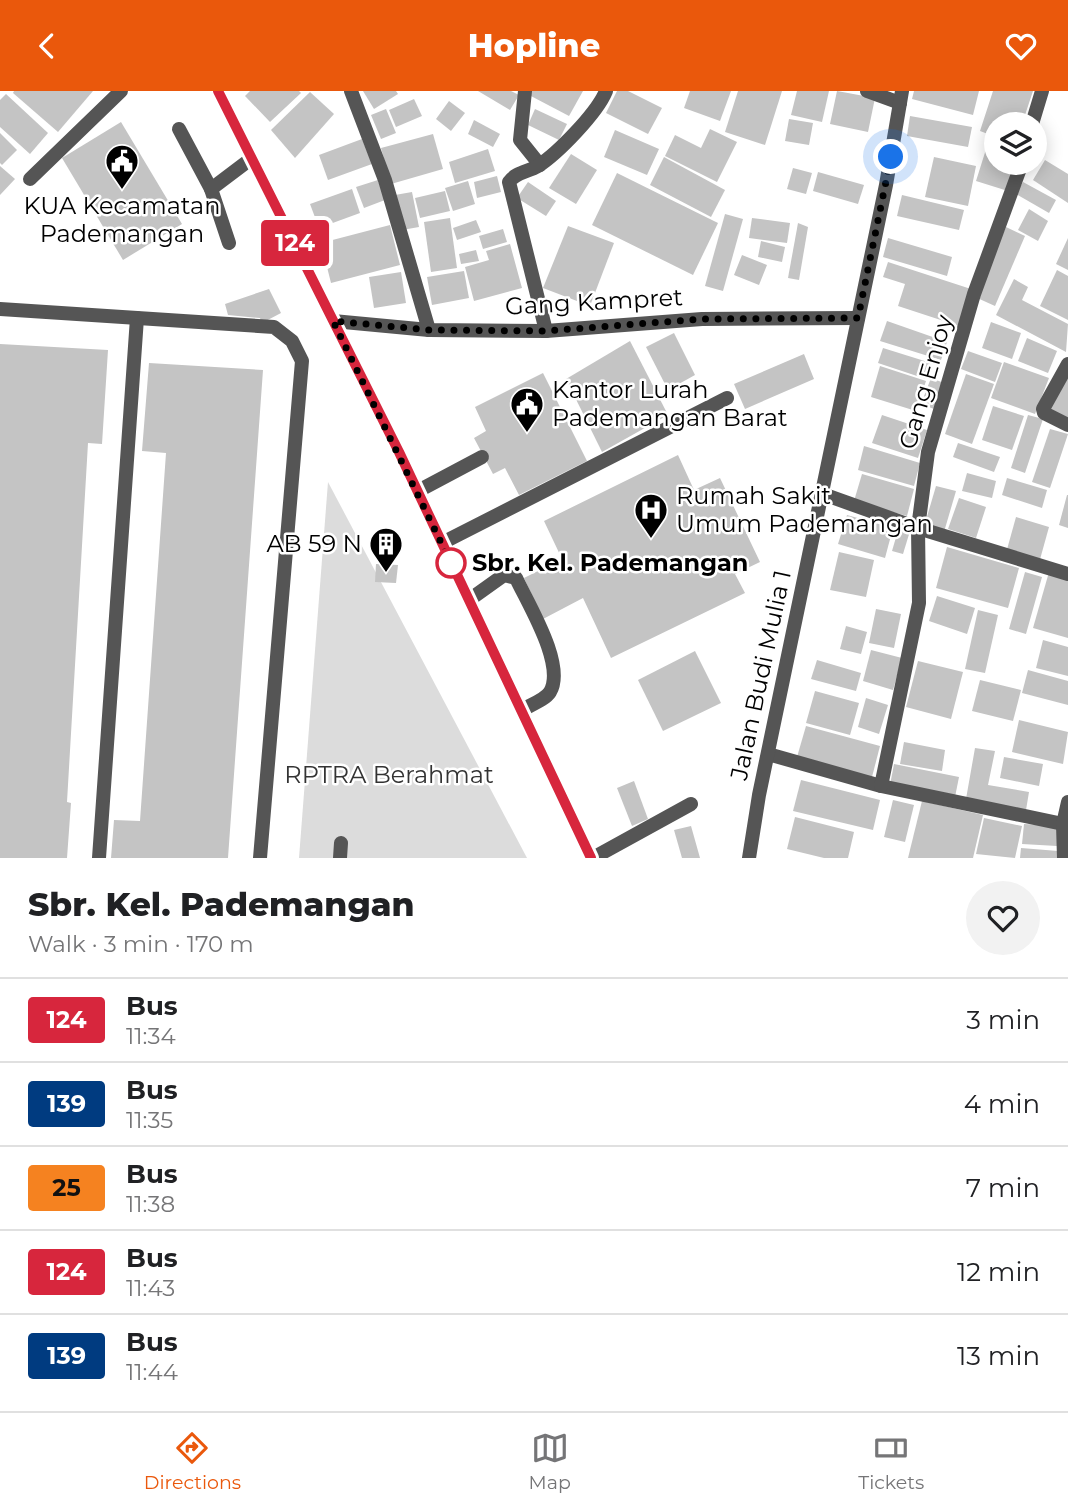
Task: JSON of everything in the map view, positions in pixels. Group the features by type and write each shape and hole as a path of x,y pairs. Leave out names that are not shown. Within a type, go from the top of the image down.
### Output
{"street":[{"path":"30,179 121,91"},
{"path":"218,91 418,491 592,858 691,804"},
{"path":"351,91 385,180 429,330"},
{"path":"525,91 520,140 540,165"},
{"path":"546,331 509,186 511,178 540,165 600,105 606,91"},
{"path":"867,91 901,97"},
{"path":"1036,112 1042,91"},
{"name":"Jalan Budi Mulia 1","path":"749,858 901,97"},
{"path":"178,129 211,189 229,243"},
{"path":"211,189 252,158"},
{"name":"Gang Enjoy","path":"881,786 919,603 918,528 928,452 974,294 1018,175"},
{"path":"0,309 274,327 292,341 302,361 260,858"},
{"name":"Gang Kampret","path":"333,321 429,330 546,331 702,319 858,318"},
{"path":"99,858 137,319"},
{"path":"1068,364 1043,404 1044,413 1068,425"},
{"path":"442,543 727,398"},
{"path":"418,491 482,457"},
{"path":"823,494 918,528 1068,574"},
{"path":"469,600 504,575 516,578 533,613 552,659 555,679 548,695 522,710"},
{"path":"768,754 881,786 1063,824"},
{"path":"1064,858 1063,824 1068,802"}],"green space":[{"name":"RPTRA Berahmat","path":"328,482 527,858 299,858"}],"building":[{"path":"93,91 58,132 13,93"},
{"path":"250,91 301,93 270,122 245,96"},
{"path":"363,91 396,91 398,94 374,109"},
{"path":"478,91 511,91 519,95 510,110"},
{"path":"531,91 583,91 569,116 529,95"},
{"path":"617,91 628,91 662,108 648,134 606,113"},
{"path":"690,91 731,91 720,121 684,108"},
{"path":"738,91 782,91 765,145 725,132"},
{"path":"797,91 829,91 822,122 791,115"},
{"path":"837,91 875,98 868,132 830,124"},
{"path":"914,91 979,91 973,115 912,99"},
{"path":"993,91 1033,91 1026,112 986,112"},
{"path":"310,92 334,114 295,158 271,130"},
{"path":"6,94 48,133 30,154 0,127 0,100"},
{"path":"414,99 422,116 396,127 389,110"},
{"path":"449,101 465,113 451,131 436,119"},
{"path":"386,109 396,133 381,139 371,115"},
{"path":"535,109 567,124 559,140 528,125"},
{"path":"910,116 972,127 968,147 907,136"},
{"path":"789,119 813,123 809,145 785,141"},
{"path":"474,120 500,134 493,147 468,134"},
{"name":"KUA Kecamatan Pademangan","path":"121,122 182,224 123,260 62,158"},
{"path":"710,129 737,142 717,182 665,156 675,135 701,148"},
{"path":"615,130 659,149 647,175 604,157"},
{"path":"0,133 17,150 2,165 0,163"},
{"path":"433,134 443,169 391,184 381,148"},
{"path":"362,139 372,164 328,180 319,155"},
{"path":"488,149 495,171 455,183 449,162"},
{"path":"571,154 597,170 576,204 549,188"},
{"path":"984,156 984,175 1013,175 1008,191 976,181"},
{"path":"664,157 725,190 711,217 650,185"},
{"path":"934,157 976,166 968,206 925,197"},
{"path":"1047,161 1068,174 1068,203 1033,180 1036,175 1047,175"},
{"path":"0,166 15,179 0,195"},
{"path":"793,168 812,173 806,194 787,189"},
{"path":"818,172 864,185 858,204 813,191"},
{"path":"617,173 718,223 693,275 592,225"},
{"path":"497,176 501,192 477,198 474,182"},
{"path":"378,180 385,200 364,208 356,187"},
{"path":"468,181 475,204 453,211 445,188"},
{"path":"528,182 556,201 546,216 517,198"},
{"path":"1023,182 1056,200 1049,213 1016,194"},
{"path":"352,189 360,213 319,228 310,204"},
{"path":"445,191 450,211 420,218 415,198"},
{"path":"412,192 419,227 402,230 395,195"},
{"path":"902,195 964,210 959,230 897,216"},
{"path":"1029,209 1048,221 1038,241 1018,230"},
{"path":"725,214 743,219 723,291 705,286"},
{"path":"450,218 457,268 431,272 424,222"},
{"path":"752,218 790,223 787,243 749,238"},
{"path":"476,220 481,232 457,240 453,228"},
{"path":"798,223 808,227 799,280 788,278"},
{"path":"390,225 400,265 331,283 321,243"},
{"path":"568,226 614,243 590,306 543,288"},
{"path":"1006,227 1025,236 995,306 975,297"},
{"path":"503,229 507,242 483,249 479,236"},
{"path":"888,238 952,257 947,276 883,257"},
{"path":"1068,238 1068,270 1056,264"},
{"path":"761,241 785,247 782,262 758,257"},
{"path":"510,244 522,288 474,301 465,267 489,260 486,251"},
{"path":"476,250 479,261 461,264 459,254"},
{"path":"742,255 767,265 759,285 734,275"},
{"path":"888,262 971,289 959,326 898,306 905,284 883,277"},
{"path":"1057,270 1068,276 1068,320 1040,306"},
{"path":"464,271 469,298 432,305 427,277"},
{"path":"401,272 406,303 374,308 369,277"},
{"path":"1014,279 1028,287 1022,300 1068,324 1066,352 996,315"},
{"path":"269,289 281,313 262,323 260,318 228,315 225,304"},
{"path":"887,321 947,342 941,360 880,341"},
{"path":"991,322 1021,333 1012,359 982,348"},
{"path":"674,333 695,375 668,390 646,347"},
{"path":"1027,338 1057,351 1048,373 1018,361"},
{"path":"630,341 668,415 602,452 566,379"},
{"path":"0,344 108,350 102,444 88,443 67,802 71,803 67,858 0,858"},
{"path":"883,348 931,363 926,379 878,363"},
{"path":"968,351 1002,363 995,382 961,369"},
{"path":"804,354 814,379 745,409 734,384"},
{"path":"1004,362 1049,378 1035,414 991,398"},
{"path":"149,363 263,370 228,858 111,858 114,820 140,821 166,453 142,451"},
{"path":"880,366 926,381 916,411 871,397"},
{"path":"1068,372 1068,421 1047,409"},
{"name":"Kantor Lurah Pademangan Barat","path":"543,373 587,461 519,495 505,468 493,474 474,438 486,431 475,407"},
{"path":"966,374 994,384 972,444 945,434"},
{"path":"931,378 944,383 934,409 921,404"},
{"path":"993,406 1024,416 1012,450 982,440"},
{"path":"882,415 927,430 918,458 872,443"},
{"path":"1028,415 1043,419 1025,473 1011,468"},
{"path":"1050,429 1068,434 1050,488 1032,482"},
{"path":"958,443 1000,457 994,472 953,457"},
{"path":"864,446 920,463 914,486 858,470"},
{"name":"Rumah Sakit Umum Pademangan","path":"678,455 694,490 720,478 760,562 735,574 745,593 611,658 583,598 543,619 524,578 562,559 544,521"},
{"path":"967,473 996,481 992,498 962,491"},
{"path":"862,474 914,489 907,516 854,501"},
{"path":"1007,478 1047,490 1042,508 1002,495"},
{"path":"936,486 956,491 944,532 924,527"},
{"path":"1068,495 1068,528 1059,525"},
{"path":"959,498 986,507 976,538 948,529"},
{"path":"847,515 893,528 885,558 838,544"},
{"path":"1016,517 1049,527 1039,563 1006,553"},
{"path":"899,527 910,531 903,554 892,551"},
{"path":"947,547 1019,568 1008,608 936,588"},
{"path":"839,552 874,560 866,597 830,590"},
{"name":"AB 59 N","path":"376,564 398,565 396,583 375,582"},
{"path":"1025,572 1042,577 1026,634 1009,629"},
{"path":"1049,572 1068,578 1068,638 1033,628"},
{"path":"937,596 975,608 967,634 929,621"},
{"path":"876,609 901,614 894,648 869,643"},
{"path":"978,610 998,615 985,673 965,669"},
{"path":"846,626 867,632 861,654 840,649"},
{"path":"1043,640 1068,647 1068,676 1036,668"},
{"path":"871,650 902,658 893,690 863,681"},
{"path":"695,651 721,703 663,731 638,680"},
{"path":"817,660 861,673 856,691 811,679"},
{"path":"918,661 963,672 951,719 906,707"},
{"path":"1028,670 1068,681 1068,705 1022,693"},
{"path":"980,680 1021,690 1013,721 972,711"},
{"path":"815,691 859,703 850,735 806,723"},
{"path":"866,698 888,705 879,734 858,727"},
{"path":"1019,720 1068,732 1063,764 1012,752"},
{"path":"806,726 880,746 872,777 797,757"},
{"path":"904,742 945,750 942,771 900,764"},
{"path":"975,748 995,751 988,785 1029,792 1026,810 966,799"},
{"path":"1004,757 1043,764 1039,786 1000,778"},
{"path":"894,764 959,777 955,797 890,785"},
{"path":"801,780 880,800 873,830 793,811"},
{"path":"634,781 648,819 632,826 617,788"},
{"path":"893,800 914,805 905,842 884,837"},
{"path":"922,801 983,815 973,858 908,858"},
{"path":"795,817 854,832 848,858 824,858 787,849"},
{"path":"984,818 1022,826 1015,858 976,854"},
{"path":"1024,824 1059,826 1057,846 1022,844"},
{"path":"691,826 700,858 682,858 674,830"},
{"path":"1021,848 1058,851 1058,858 1020,858"}],"bus line":[{"name":"124","path":"218,91 399,452 591,858"}],"place":[{"name":"KUA Kecamatan Pademangan","path":"122,191"},
{"name":"Kantor Lurah Pademangan Barat","path":"527,434"},
{"name":"Rumah Sakit Umum Pademangan","path":"651,540"},
{"name":"Sbr. Kel. Pademangan","path":"451,563"},
{"name":"AB 59 N","path":"386,574"}],"route":[{"path":"451,563 333,321 429,330 546,331 702,319 858,318 891,157"}]}
